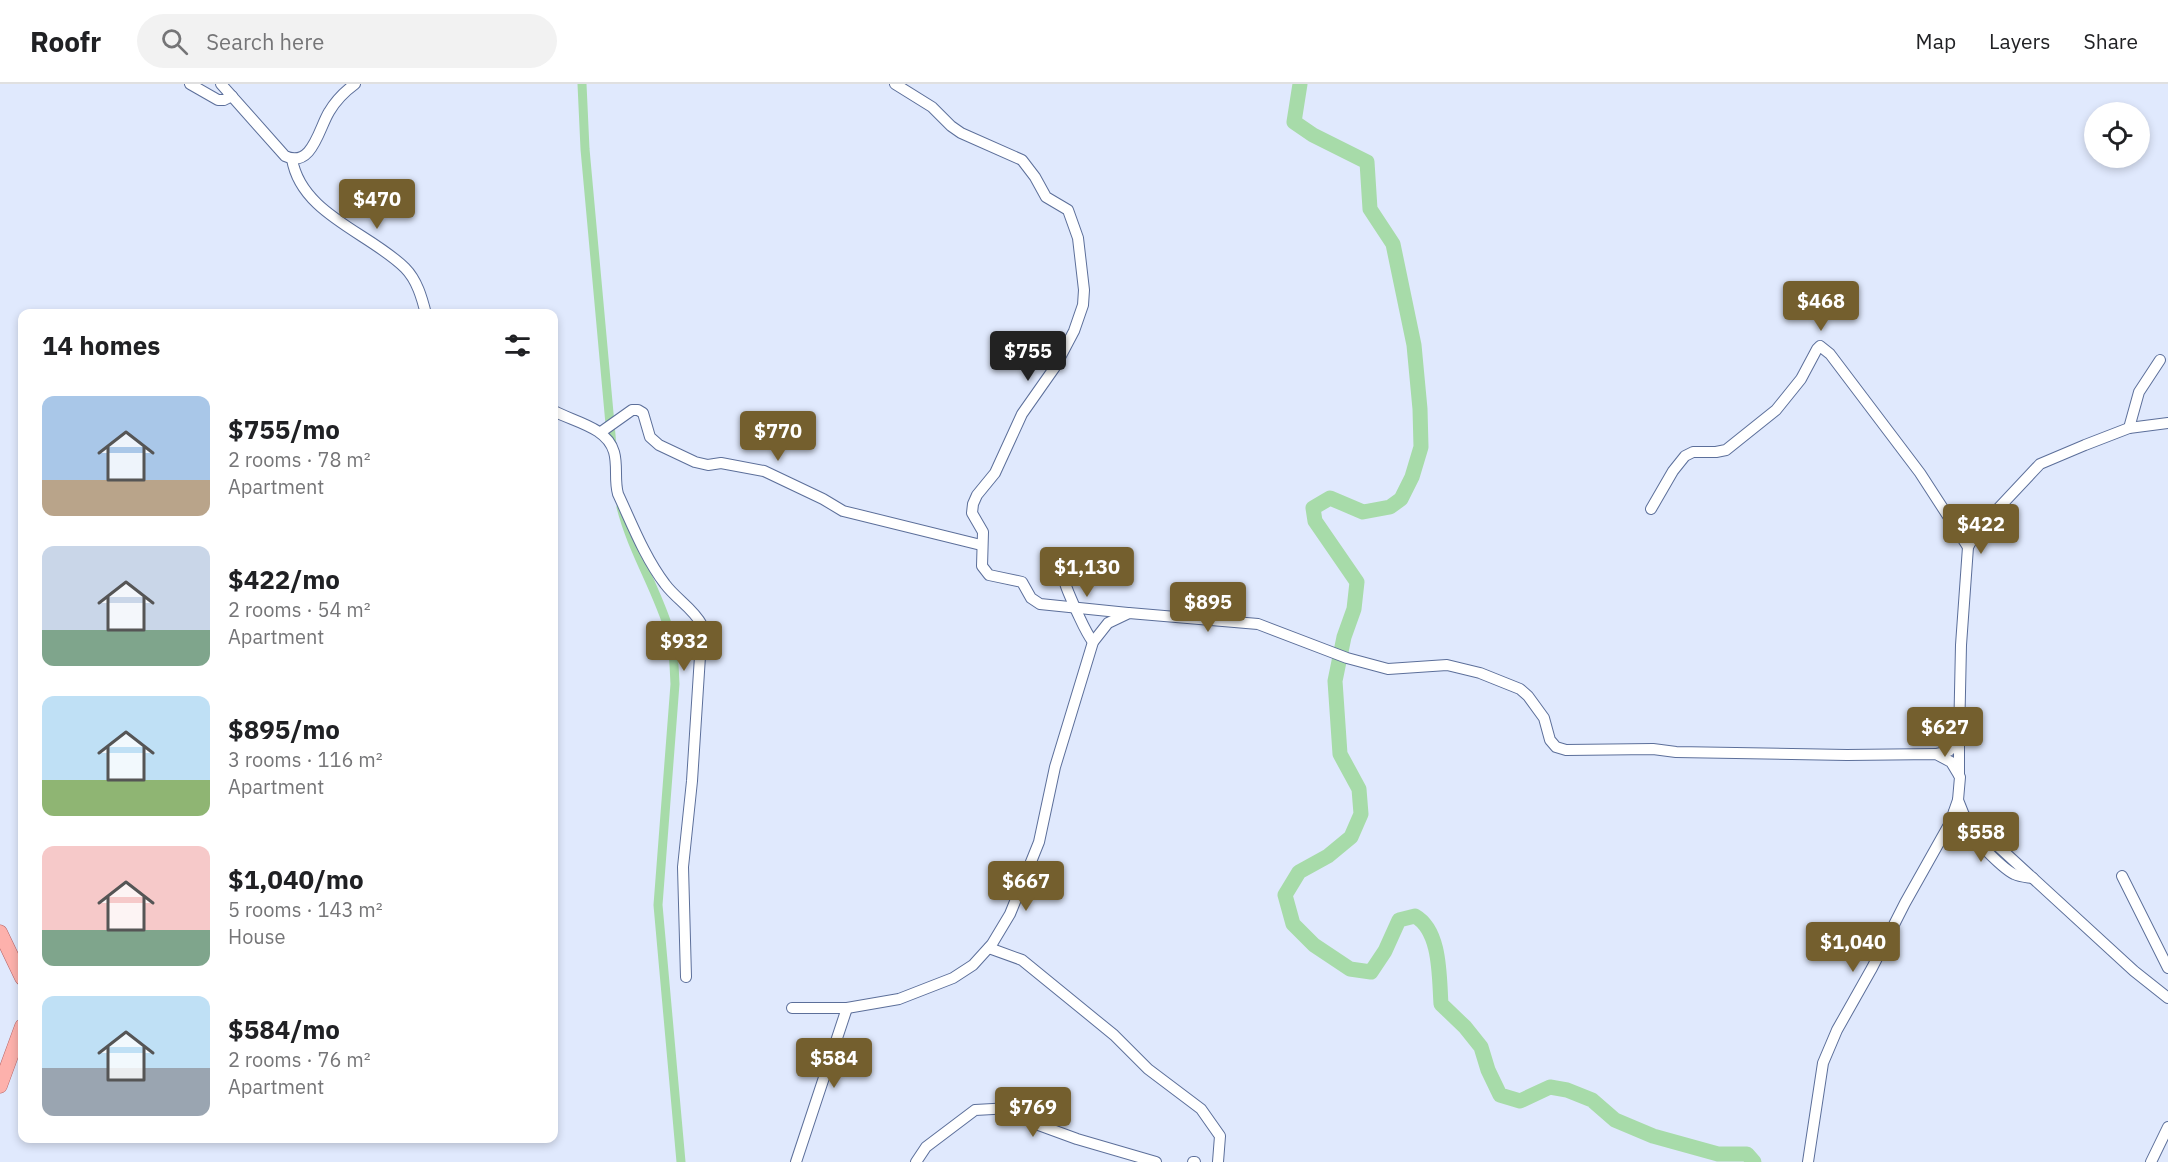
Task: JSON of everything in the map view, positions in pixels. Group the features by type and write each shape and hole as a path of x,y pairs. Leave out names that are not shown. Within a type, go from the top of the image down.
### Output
{"main road":[{"path":"0,932 18,970"},
{"path":"0,1086 18,1037"}],"street":[{"path":"190,84 218,100 232,96"},
{"path":"221,84 285,156 292,159 299,158 312,149 330,110 338,99 355,84"},
{"path":"895,84 932,106 961,133 1022,160 1046,197 1068,210 1078,238 1084,290 1079,319 1056,367 1018,420 995,473 977,495 972,513 983,531 982,566 989,575 1022,582 1030,598 1040,604 1245,622 1267,627 1347,658 1388,669 1447,665 1480,673 1520,689 1528,696 1544,718 1550,740 1556,747 1566,750 1653,749 1676,752 1847,755 1936,754 1949,751 1959,739"},
{"path":"292,159 294,173 321,206 406,269 419,290 425,309"},
{"path":"1652,509 1673,471 1685,456 1693,452 1726,450 1776,410 1801,378 1820,346 1830,354 1920,473 1968,547"},
{"path":"2129,428 2139,392 2160,360"},
{"path":"601,432 626,414 638,410 643,413 650,436 654,441 695,462 708,465 721,463 765,471 843,511 981,545"},
{"path":"558,413 601,432 615,453 615,484 618,494 650,561 664,584 697,615 702,625 692,781 683,867 686,977"},
{"path":"1808,1162 1823,1063 1837,1030 1872,968 1913,887 1950,823 1958,800 1961,645 1968,547 1977,531 2040,464 2129,428 2168,423"},
{"path":"1063,558 1061,571 1063,584 1082,627 1093,642"},
{"path":"792,1008 847,1008 899,999 934,987 973,965 989,948 1010,914 1039,842 1055,767 1093,642 1108,623 1129,613"},
{"path":"1936,754 1951,762 1960,777"},
{"path":"1958,800 1964,815 2134,971 2168,998"},
{"path":"1954,812 1960,824 2012,873 2033,878"},
{"path":"2122,876 2168,968"},
{"path":"989,948 1022,960 1114,1035 1148,1069 1201,1108 1220,1136 1218,1162"},
{"path":"796,1162 847,1008"},
{"path":"916,1162 926,1147 975,1110 1011,1108 1036,1124 1077,1139 1156,1162"},
{"path":"2151,1162 2168,1127"}],"waterway":[{"path":"582,84 585,149 612,446"},
{"path":"1300,84 1294,122 1313,135 1367,162 1370,209 1393,244 1414,345 1421,447 1412,477 1401,499 1390,507 1363,512 1330,498 1313,508 1315,521 1357,582 1354,609 1344,637 1335,681 1340,754 1359,789 1361,814 1351,837 1328,856 1299,872 1285,895 1293,924 1314,945 1350,969 1371,972 1385,951 1399,920 1415,916 1424,923 1434,943 1439,968 1441,1004 1465,1027 1481,1047 1488,1070 1500,1095 1520,1101 1550,1087 1567,1090 1592,1100 1615,1120 1653,1136 1718,1154 1747,1154 1754,1162"},
{"path":"621,507 631,539 665,617 673,652 675,684 658,905 681,1162"}]}
